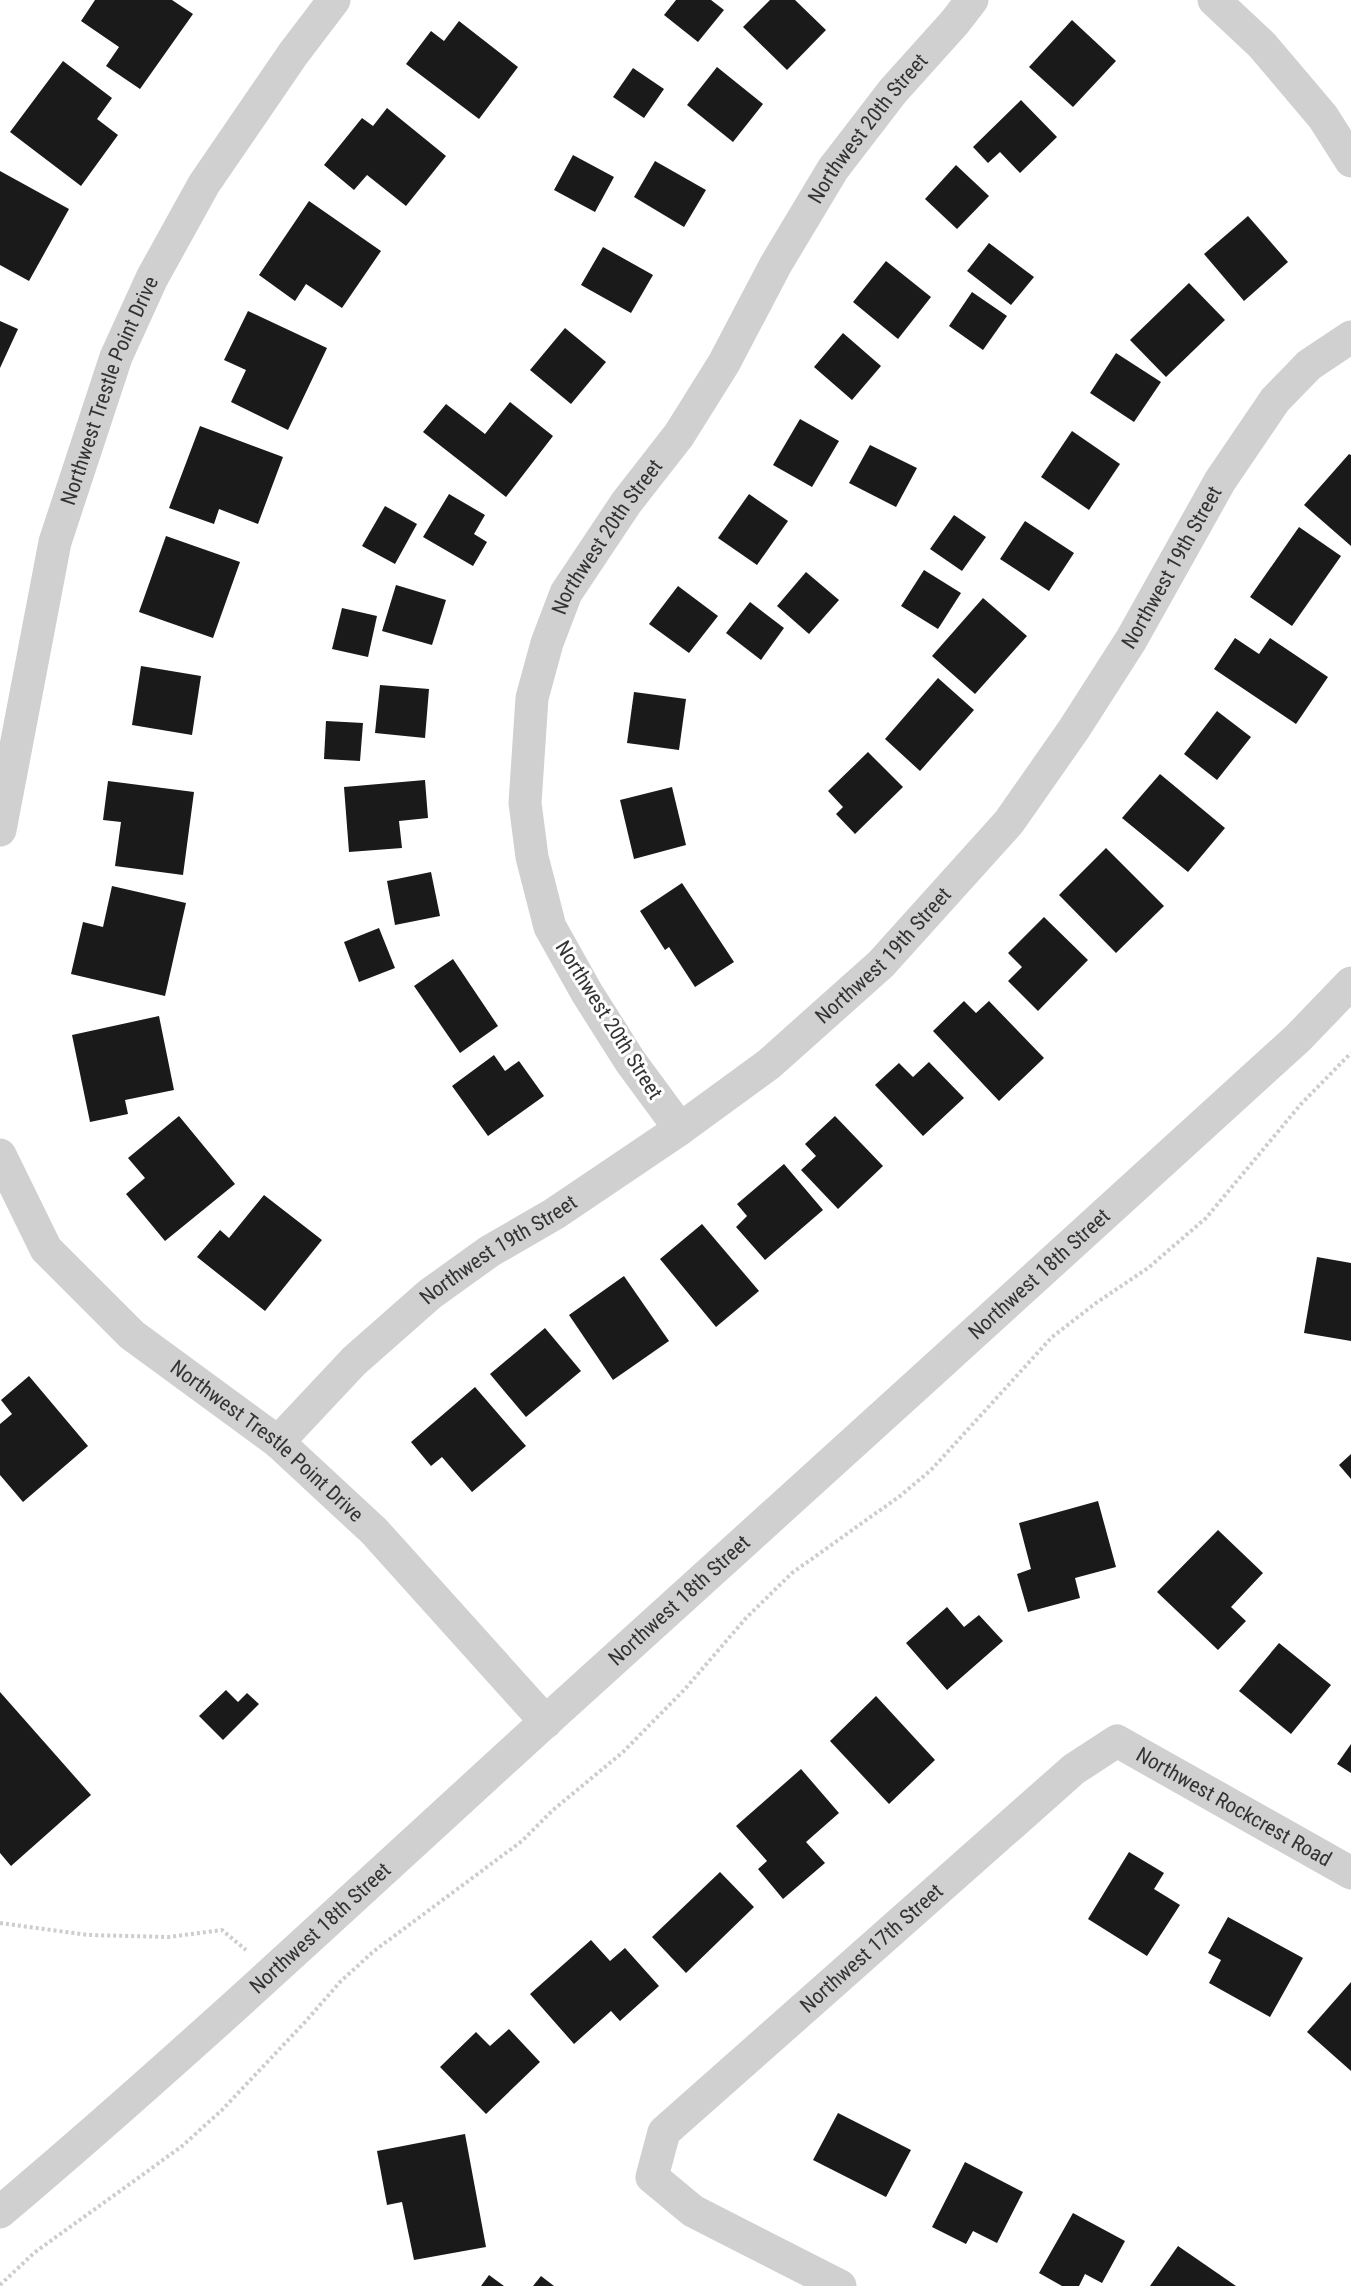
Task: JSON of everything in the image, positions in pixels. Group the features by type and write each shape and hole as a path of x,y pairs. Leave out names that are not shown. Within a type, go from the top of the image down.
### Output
{"street":[{"name":"Northwest Trestle Point Drive","path":"0,830 55,542 116,357 152,278 204,184 292,54 334,0"},
{"name":"Northwest 20th Street","path":"680,1129 630,1061 587,993 550,927 532,857 525,803 527,745 532,698 547,643 566,593 626,503 679,435 724,363 776,264 833,170 893,91 956,22 972,0"},
{"path":"1214,0 1262,45 1323,117 1351,161"},
{"name":"Northwest 19th Street","path":"278,1442 354,1361 430,1294 490,1251 554,1214 680,1129 769,1064 881,964 1009,822 1074,729 1131,640 1220,481 1275,400 1309,365 1351,337"},
{"name":"Northwest 18th Street","path":"0,2212 153,2080 896,1406 1298,1038 1351,982"},
{"name":"Northwest Trestle Point Drive","path":"0,1155 46,1249 132,1335 278,1442 374,1532 546,1722"},
{"name":"Northwest Rockcrest Road","path":"1117,1741 1351,1873"},
{"name":"Northwest 17th Street","path":"840,2286 693,2211 652,2177 663,2132 1074,1769 1117,1741"}],"path":[{"path":"0,2285 34,2253 181,2146 222,2110 340,1982 374,1951 522,1840 553,1810 623,1752 685,1689 746,1618 792,1573 900,1496 931,1470 1052,1337 1096,1303 1148,1268 1206,1218 1301,1104 1351,1053"},
{"path":"0,1923 88,1935 158,1937 222,1930 272,1972"}],"building":[{"path":"95,0 172,0 193,14 140,89 106,66 119,47 81,21"},
{"path":"676,0 711,0 724,10 698,42 664,15"},
{"path":"770,0 795,0 826,30 787,70 743,27"},
{"path":"1072,20 1116,61 1073,107 1029,67"},
{"path":"459,21 518,67 479,119 406,64 431,31 444,41"},
{"path":"63,61 112,98 97,119 118,135 81,186 10,132"},
{"path":"717,67 763,104 733,142 687,105"},
{"path":"633,68 664,89 644,118 613,97"},
{"path":"1021,100 1057,137 1020,173 1000,152 988,163 973,147"},
{"path":"387,108 446,156 406,206 367,175 354,190 324,165 362,118 373,126"},
{"path":"573,155 614,177 595,212 554,190"},
{"path":"655,161 706,190 684,227 634,197"},
{"path":"956,165 989,196 957,229 925,199"},
{"path":"0,171 69,209 29,281 0,265"},
{"path":"309,201 381,251 342,308 306,284 295,301 259,275"},
{"path":"1248,216 1288,262 1244,301 1204,254"},
{"path":"989,243 1034,277 1011,305 967,271"},
{"path":"603,247 653,275 631,313 581,285"},
{"path":"886,261 931,297 898,339 853,302"},
{"path":"1189,283 1225,320 1166,377 1130,340"},
{"path":"972,292 1007,316 983,350 949,326"},
{"path":"248,311 327,348 288,430 231,402 246,370 224,360"},
{"path":"0,321 18,329 0,368"},
{"path":"565,328 606,362 571,404 530,370"},
{"path":"843,333 881,366 852,400 814,367"},
{"path":"1116,353 1161,382 1134,422 1090,393"},
{"path":"510,402 553,436 506,497 423,432 446,404 485,434"},
{"path":"800,419 839,441 812,487 773,465"},
{"path":"200,426 283,457 258,524 219,509 214,524 169,508"},
{"path":"1072,431 1120,464 1089,510 1041,477"},
{"path":"870,445 917,468 896,507 849,483"},
{"path":"1349,454 1351,455 1351,546 1304,505"},
{"path":"449,494 485,515 474,534 487,542 473,566 423,537"},
{"path":"749,494 788,521 757,565 718,538"},
{"path":"385,506 417,524 395,564 362,546"},
{"path":"954,515 986,537 962,571 930,549"},
{"path":"1025,521 1074,553 1049,591 1000,559"},
{"path":"1299,527 1341,556 1292,626 1250,597"},
{"path":"166,536 240,562 213,638 139,612"},
{"path":"924,570 961,593 938,629 901,606"},
{"path":"806,572 839,600 809,634 777,606"},
{"path":"396,585 446,600 432,645 382,631"},
{"path":"678,586 718,616 689,653 649,624"},
{"path":"983,598 1027,636 975,694 932,656"},
{"path":"750,602 784,628 761,660 726,633"},
{"path":"342,608 377,616 368,657 332,649"},
{"path":"1235,638 1259,654 1270,638 1328,677 1296,724 1214,669"},
{"path":"141,666 201,676 192,735 132,725"},
{"path":"938,678 974,710 920,771 885,739"},
{"path":"380,685 429,689 425,738 375,733"},
{"path":"634,692 686,699 679,750 627,743"},
{"path":"1217,711 1251,737 1217,780 1184,754"},
{"path":"326,721 363,723 360,761 324,759"},
{"path":"868,752 903,787 855,834 836,814 843,807 828,791"},
{"path":"1160,774 1225,828 1188,872 1122,818"},
{"path":"425,780 428,818 399,821 402,848 349,852 344,787"},
{"path":"108,781 194,792 183,875 115,866 121,822 103,820"},
{"path":"672,787 686,845 634,859 620,800"},
{"path":"1106,848 1164,906 1116,953 1059,895"},
{"path":"431,872 440,916 395,925 387,881"},
{"path":"682,883 734,962 695,987 669,947 665,950 640,911"},
{"path":"112,886 186,903 165,996 71,974 83,922 103,927"},
{"path":"1044,917 1088,960 1038,1011 1008,981 1022,967 1008,953"},
{"path":"379,928 395,968 359,982 344,942"},
{"path":"453,959 498,1026 460,1053 414,986"},
{"path":"964,1001 976,1013 989,1001 1044,1058 999,1101 933,1031"},
{"path":"159,1016 174,1090 125,1100 128,1114 90,1122 72,1035"},
{"path":"494,1055 505,1071 519,1061 544,1096 488,1136 452,1086"},
{"path":"929,1062 964,1098 923,1136 875,1085 899,1063 913,1077"},
{"path":"179,1116 235,1184 165,1241 126,1194 145,1178 128,1158"},
{"path":"835,1116 883,1166 838,1209 801,1170 816,1156 805,1144"},
{"path":"784,1164 823,1210 765,1260 736,1227 747,1216 737,1204"},
{"path":"264,1195 322,1240 265,1311 197,1257 220,1230 229,1238"},
{"path":"702,1224 759,1291 716,1327 660,1259"},
{"path":"1317,1257 1351,1263 1351,1341 1304,1333"},
{"path":"624,1276 669,1341 613,1380 569,1315"},
{"path":"545,1328 581,1371 526,1417 490,1374"},
{"path":"29,1376 88,1446 23,1502 0,1475 0,1424 12,1414 1,1400"},
{"path":"475,1387 526,1446 472,1492 442,1457 431,1466 411,1442"},
{"path":"1351,1454 1351,1479 1339,1465"},
{"path":"1098,1501 1116,1567 1075,1578 1080,1598 1028,1612 1017,1574 1031,1569 1019,1523"},
{"path":"1218,1530 1263,1573 1231,1607 1246,1621 1218,1650 1157,1592"},
{"path":"947,1607 964,1627 979,1615 1003,1641 947,1690 906,1643"},
{"path":"1279,1643 1331,1685 1291,1734 1239,1691"},
{"path":"226,1690 238,1702 247,1693 259,1704 223,1740 199,1716"},
{"path":"0,1692 91,1795 11,1866 0,1853"},
{"path":"876,1696 935,1760 889,1804 830,1741"},
{"path":"1351,1744 1351,1773 1337,1764"},
{"path":"801,1769 839,1813 806,1842 825,1863 783,1899 758,1869 767,1861 736,1826"},
{"path":"1129,1852 1164,1873 1154,1889 1180,1905 1147,1956 1088,1919"},
{"path":"720,1872 754,1907 686,1973 652,1937"},
{"path":"1228,1917 1303,1958 1270,2017 1209,1983 1221,1960 1208,1953"},
{"path":"591,1940 610,1961 625,1948 659,1986 620,2021 611,2011 574,2044 530,1994"},
{"path":"1351,1982 1351,2071 1307,2032"},
{"path":"509,2029 540,2062 486,2114 440,2067 476,2032 490,2046"},
{"path":"838,2113 911,2150 886,2197 813,2160"},
{"path":"465,2134 486,2247 414,2260 402,2202 387,2205 377,2151"},
{"path":"965,2162 1023,2192 997,2243 973,2231 966,2244 932,2227"},
{"path":"1073,2213 1125,2241 1102,2283 1085,2274 1079,2286 1062,2286 1039,2273"},
{"path":"1178,2246 1236,2286 1150,2286"},
{"path":"489,2275 504,2286 481,2286"},
{"path":"541,2276 554,2286 533,2286"}]}
